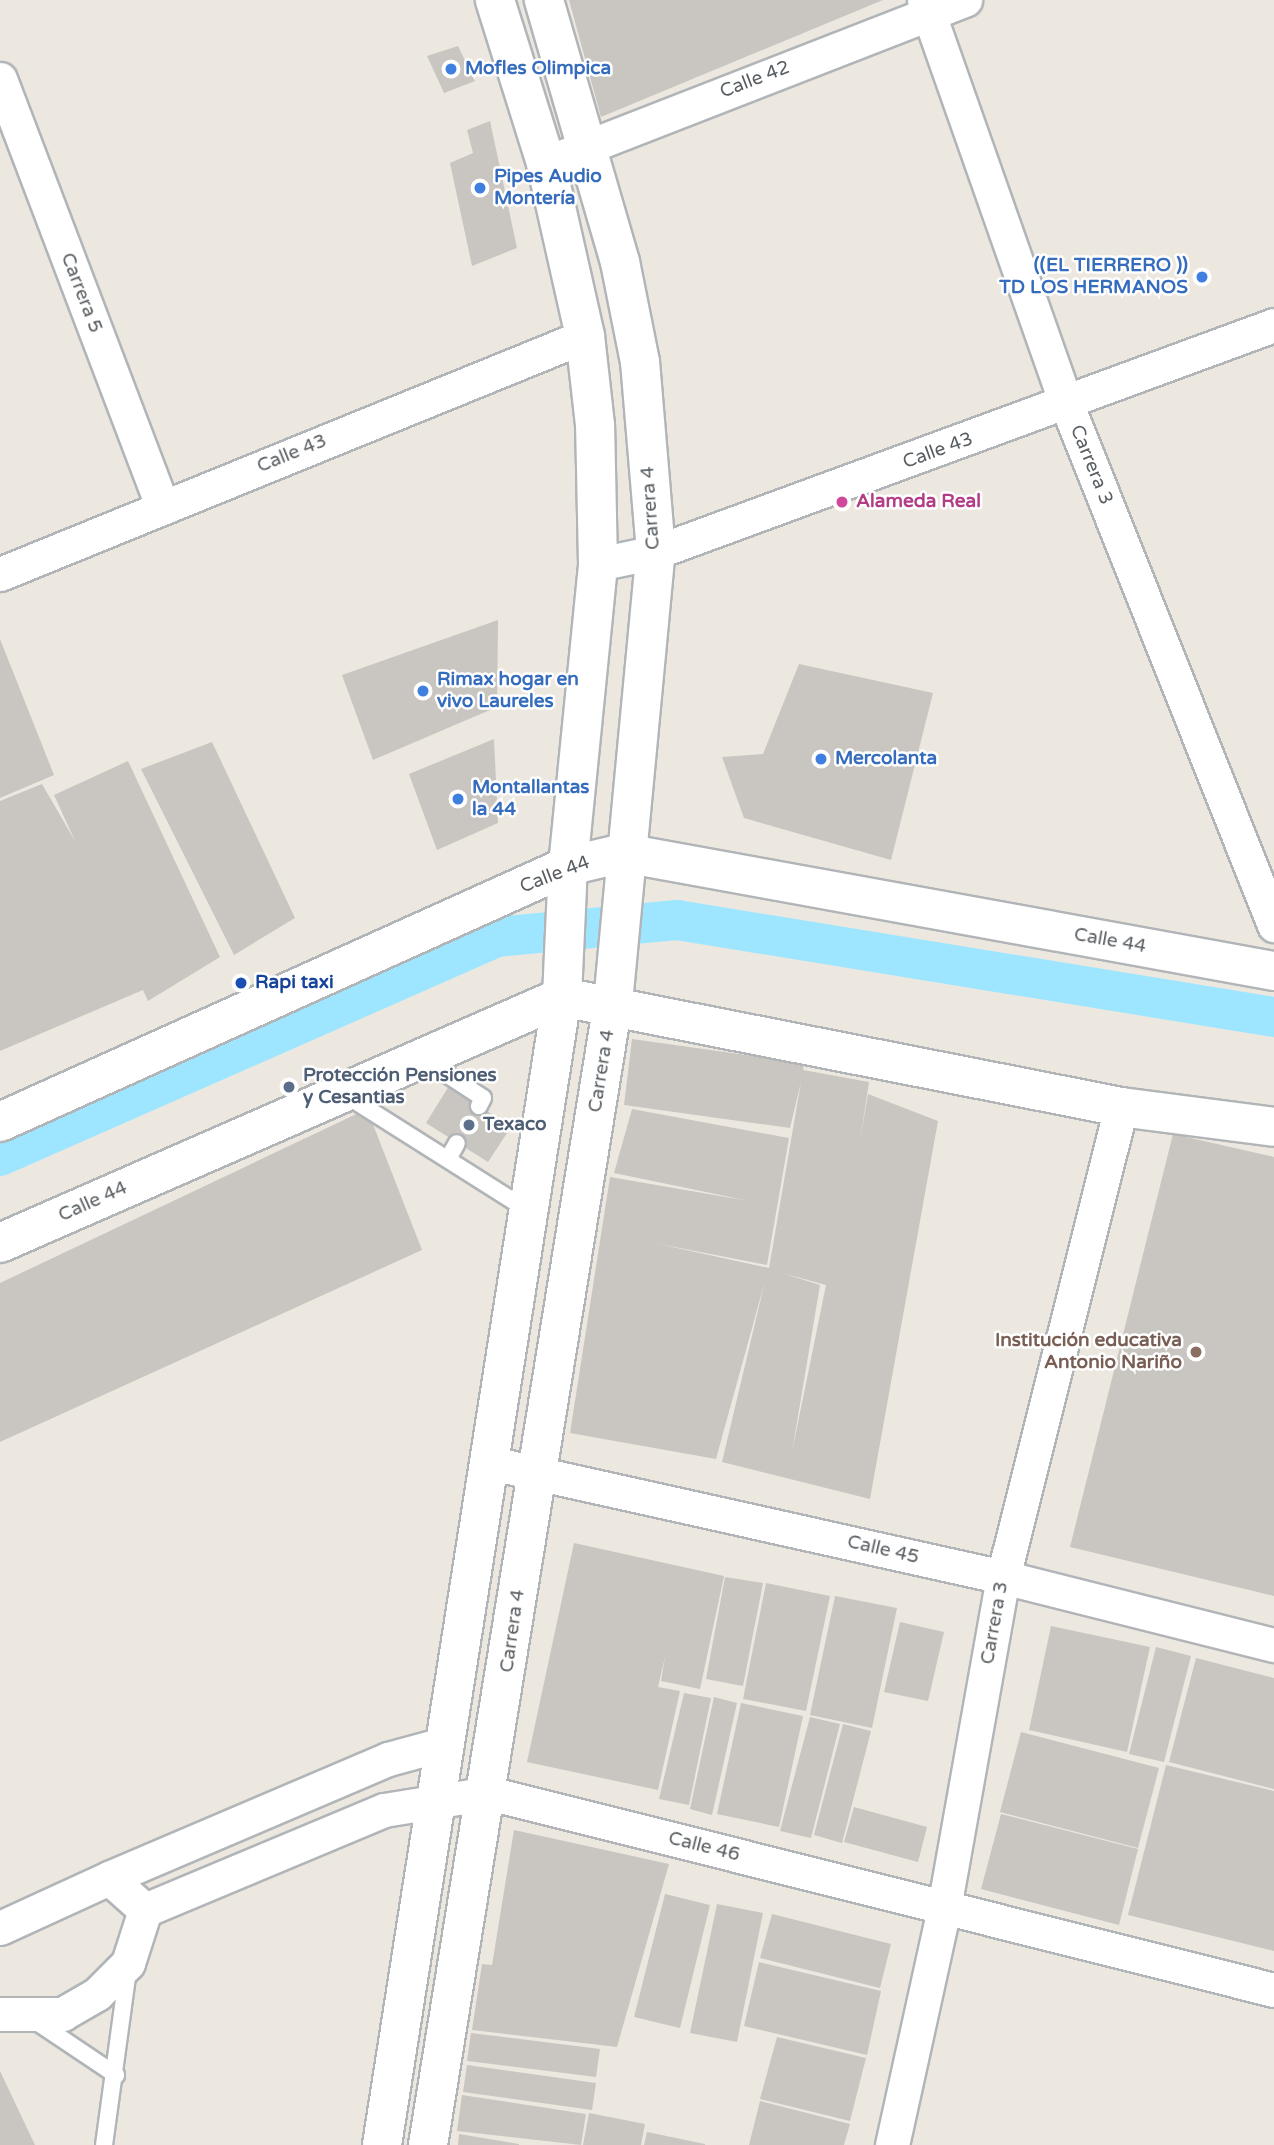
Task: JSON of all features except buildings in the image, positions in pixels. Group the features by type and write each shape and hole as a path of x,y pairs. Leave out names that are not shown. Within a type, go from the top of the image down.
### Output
{"street":[{"path":"382,2145 440,1799 562,984 568,866 598,564 595,425 585,336 546,163 495,0"},
{"name":"Carrera 4","path":"428,2145 489,1793 537,1472 613,1003 623,867 656,552 640,362 589,147 544,0"},
{"name":"Calle 42","path":"546,163 926,6 965,0"},
{"name":"Carrera 3","path":"926,6 1067,405 1274,925"},
{"name":"Carrera 5","path":"0,79 162,506"},
{"name":"Calle 43","path":"598,564 656,552 1067,405 1274,325"},
{"name":"Calle 43","path":"0,574 585,336"},
{"name":"Calle 44","path":"0,1122 568,866 623,867 1274,971"},
{"path":"562,984 613,1003 1121,1107 1274,1127"},
{"name":"Calle 44","path":"0,1243 422,1058 562,984"},
{"name":"Carrera 3","path":"892,2145 944,1908 1003,1577 1121,1107"},
{"name":"Calle 45","path":"491,1463 1003,1577 1274,1645"},
{"path":"0,1928 109,1878 388,1759 447,1743"},
{"name":"Calle 46","path":"145,1910 384,1810 489,1793 1274,1990"},
{"path":"16,2016 63,2014 97,1994 128,1963 145,1910 109,1878"}],"lane":[{"path":"422,1058 483,1098 479,1106"},
{"path":"342,1093 529,1210"},
{"path":"448,1159 457,1143"},
{"path":"104,2145 116,2075 128,1963"},
{"path":"16,2016 116,2075"}],"waterway":[{"path":"0,1156 497,937 677,920 1274,1017"}],"place":[{"name":"Mofles Olimpica","path":"451,69"},
{"name":"Pipes Audio Montería","path":"480,188"},
{"name":"((EL TIERRERO )) TD LOS HERMANOS","path":"1202,277"},
{"name":"Alameda Real","path":"842,502"},
{"name":"Rimax hogar en vivo Laureles","path":"423,691"},
{"name":"Mercolanta","path":"821,759"},
{"name":"Montallantas la 44","path":"458,799"},
{"name":"Rapi taxi","path":"241,983"},
{"name":"Protección Pensiones y Cesantias","path":"289,1087"},
{"name":"Texaco","path":"469,1125"},
{"name":"Institución educativa Antonio Nariño","path":"1196,1352"}]}
